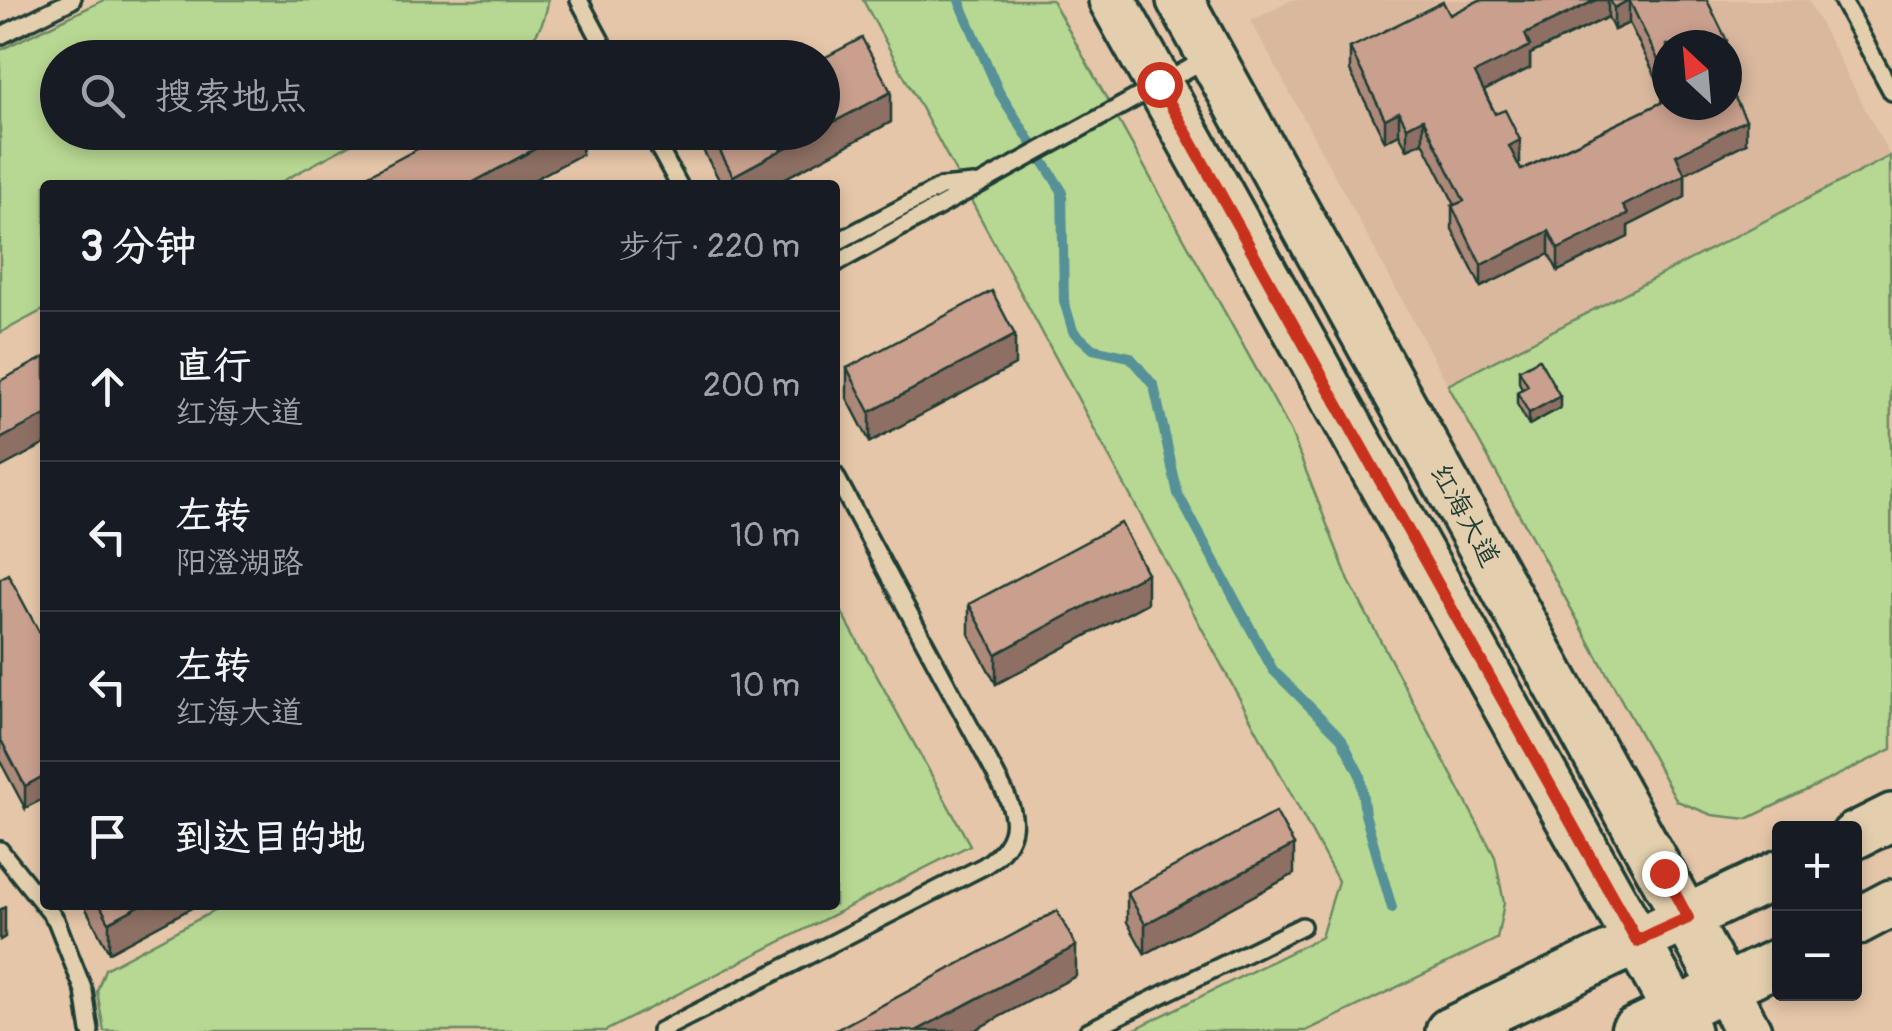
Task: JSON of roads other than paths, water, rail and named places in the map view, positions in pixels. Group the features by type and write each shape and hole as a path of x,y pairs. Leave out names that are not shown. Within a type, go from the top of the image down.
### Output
{"main road":[{"name":"红海大道","path":"1112,0 1681,1021"},
{"name":"红海大道","path":"1180,0 1748,1031"},
{"path":"1862,832 1892,817"},
{"path":"1449,1031 1772,877"},
{"path":"1862,919 1892,904"},
{"path":"1634,1031 1681,1021 1724,987 1772,964"}],"lane":[{"path":"0,36 72,0"},
{"path":"579,0 600,40"},
{"path":"1842,0 1892,92"},
{"path":"840,261 1211,56"},
{"path":"660,150 676,180"},
{"path":"840,240 941,186 974,184"},
{"path":"660,1031 984,866 1000,856 1016,825 1013,809 990,762 840,484"},
{"path":"0,850 40,900"},
{"path":"48,910 56,920 84,991 90,1031"},
{"path":"1088,1031 1302,926"}],"waterway":[{"path":"959,0 999,92 1062,191 1064,301 1073,331 1093,349 1130,357 1154,386 1178,494 1273,670 1341,738 1360,775 1365,814 1392,908"}]}
